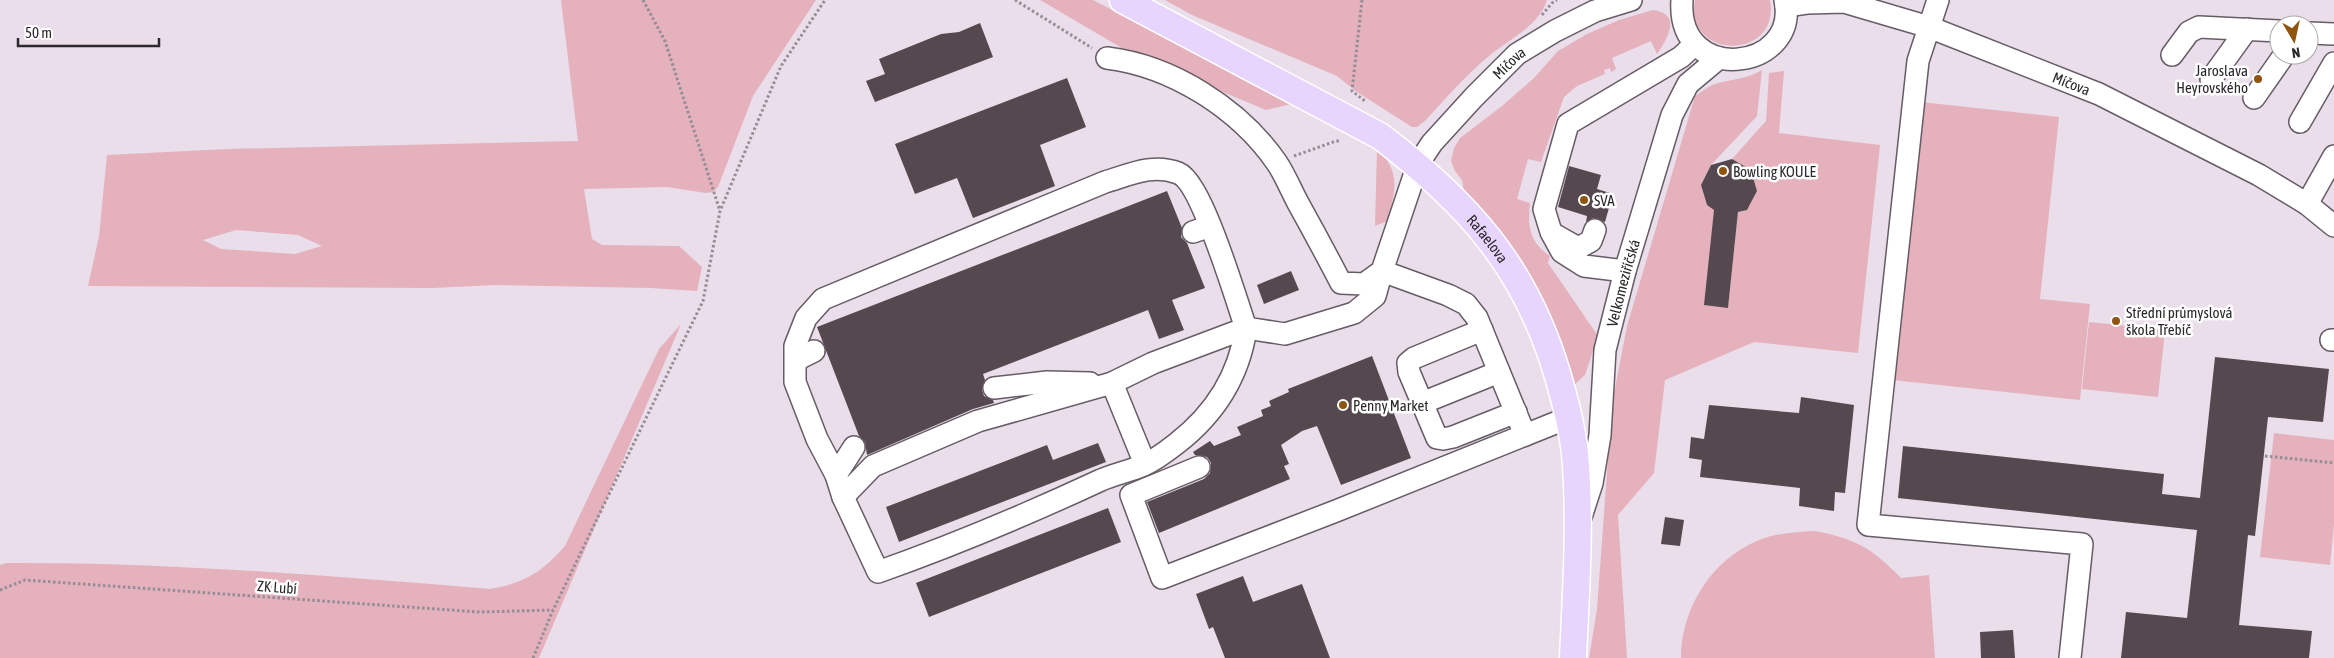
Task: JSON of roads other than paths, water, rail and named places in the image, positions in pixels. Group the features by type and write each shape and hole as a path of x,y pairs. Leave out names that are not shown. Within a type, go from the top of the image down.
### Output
{"main road":[{"name":"Rafaelova","path":"1123,0 1380,136 1418,164 1452,196 1488,236 1527,297 1549,347 1570,417 1575,453 1577,527 1573,658"}],"street":[{"name":"Míčova","path":"1246,328 1285,334 1354,313 1375,296 1418,164 1432,143 1517,54 1555,31 1595,11 1631,0"},
{"path":"1682,0 1681,13 1685,29 1695,44 1706,53 1735,61 1766,50 1777,38 1784,23 1786,3"},
{"path":"1938,0 1918,61 1868,525 2082,544 2070,658"},
{"name":"Míčova","path":"1786,3 1844,2 1930,27 2099,94 2259,175 2307,204 2334,226"},
{"path":"2172,55 2193,29 2269,30"},
{"path":"2211,79 2247,29"},
{"path":"2319,33 2334,34"},
{"path":"1625,271 1584,266 1562,252 1551,232 1544,209 1568,124 1681,56 1695,44"},
{"path":"1107,58 1128,60 1168,74 1216,102 1248,130 1277,163 1342,283 1364,284 1382,272 1448,295 1466,304 1477,318 1525,435"},
{"name":"Velkomeziříčská","path":"1577,527 1592,483 1600,435 1605,350 1625,271 1672,115 1688,84 1719,58"},
{"path":"2300,122 2334,63"},
{"path":"2254,98 2277,65"},
{"path":"2307,204 2334,156"},
{"path":"1153,168 1180,173 1199,198 1201,229 1246,328 1243,352 1234,376 1215,406 1176,444 1145,464 1096,477 1031,513 949,547 878,572 843,497 836,475 817,440 795,382 805,355 794,346 806,318 823,299 1105,182 1153,168"},
{"path":"1551,232 1578,248 1590,241 1594,230"},
{"path":"843,497 872,466 978,421 1112,383 1153,363 1246,328"},
{"path":"1482,330 1414,358 1408,363 1409,372 1437,438 1443,440 1516,412"},
{"path":"1422,403 1499,372"},
{"path":"994,388 1047,382 1112,383"},
{"path":"1112,383 1145,464"},
{"path":"1199,467 1131,495 1162,578 1570,417"},
{"path":"836,475 854,447"}],"place":[{"name":"Jaroslava Heyrovského","path":"2258,79"},
{"name":"Bowling KOULE","path":"1723,171"},
{"name":"SVA","path":"1584,200"},
{"name":"Střední průmyslová škola Třebíč","path":"2116,321"},
{"name":"Penny Market","path":"1343,405"}]}
